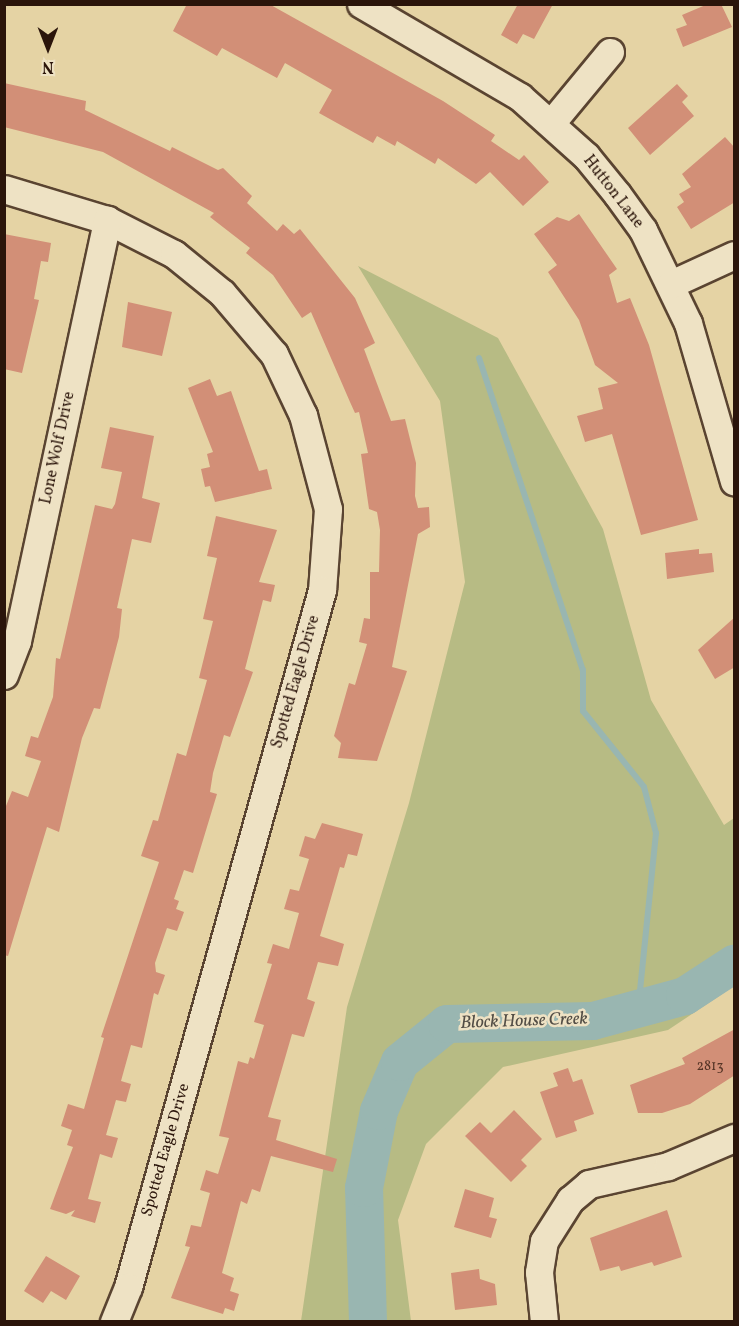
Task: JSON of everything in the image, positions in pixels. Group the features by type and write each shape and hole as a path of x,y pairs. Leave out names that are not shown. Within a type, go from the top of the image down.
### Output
{"street":[{"name":"Hutton Lane","path":"362,5 494,81 552,122 617,194 643,230 672,284 735,481"},
{"path":"552,122 610,52"},
{"name":"Spotted Eagle Drive","path":"4,189 107,220 182,260 222,292 274,354 303,416 328,509 322,590 128,1287 114,1322"},
{"name":"Lone Wolf Drive","path":"4,675 17,641 107,220"},
{"path":"672,284 735,255"},
{"path":"544,1322 539,1272 544,1241 570,1200 590,1184 668,1166 735,1138"}],"green space":[{"path":"358,266 498,338 603,529 651,700 724,825 734,818 734,986 668,1030 503,1067 426,1144 398,1220 411,1321 301,1321 347,1007 409,803 465,582 440,401"}],"building":[{"path":"187,4 269,4 443,101 495,135 491,141 519,160 524,155 549,182 523,206 490,172 476,184 438,158 435,164 397,141 395,146 377,136 373,143 319,113 332,90 285,63 277,78 222,48 217,56 173,31"},
{"path":"518,4 553,4 534,39 523,34 517,44 501,35"},
{"path":"708,4 721,4 732,27 683,47 676,29 687,25 682,15"},
{"path":"4,83 86,101 85,110 170,151 172,147 218,170 223,168 252,196 247,203 277,231 283,224 294,234 300,229 355,298 375,343 364,349 391,421 405,419 416,463 415,496 418,508 429,507 430,527 418,534 392,667 407,671 377,761 338,758 341,743 334,736 349,683 355,685 367,644 359,642 364,618 370,619 370,572 379,572 380,530 377,512 369,509 361,454 368,453 359,412 355,413 311,312 302,318 273,275 246,253 250,248 210,217 214,213 103,152 4,127"},
{"path":"677,84 688,96 682,102 694,116 650,155 628,128"},
{"path":"725,137 735,148 735,202 691,229 677,207 684,202 679,194 691,187 682,174"},
{"path":"579,214 617,269 609,275 617,303 630,298 649,345 698,520 641,535 612,434 585,442 577,416 603,409 598,388 618,383 595,365 579,320 548,272 557,265 534,234 557,217 569,221"},
{"path":"4,234 51,243 48,262 41,261 34,299 39,300 22,373 4,369"},
{"path":"128,302 172,312 162,356 122,347"},
{"path":"210,379 217,396 231,391 259,471 267,469 272,489 215,502 210,486 205,487 201,469 210,467 207,454 213,452 188,388"},
{"path":"110,427 154,436 142,498 160,503 151,543 132,539 117,608 122,609 119,637 100,709 94,708 82,738 59,832 47,827 8,956 4,955 4,811 12,791 28,797 41,761 25,756 31,736 38,738 53,697 56,658 60,659 95,505 112,509 115,504 122,472 101,468"},
{"path":"216,516 277,530 259,582 275,585 271,602 263,600 245,669 253,672 230,737 224,735 213,773 210,792 217,794 193,873 184,870 174,899 179,901 176,909 184,912 177,931 167,928 155,963 156,972 165,975 158,995 154,993 142,1048 131,1045 121,1081 131,1084 126,1102 116,1100 106,1135 118,1138 112,1158 100,1154 88,1199 101,1202 95,1223 71,1216 75,1210 66,1214 50,1209 73,1147 67,1145 72,1130 61,1126 68,1104 84,1109 104,1038 101,1037 159,862 141,856 153,820 158,821 177,753 186,756 207,680 199,678 213,621 203,619 217,558 207,556"},
{"path":"699,549 699,554 712,553 714,572 667,579 665,553"},
{"path":"735,617 735,667 715,679 698,650"},
{"path":"322,823 363,834 357,856 348,854 344,868 340,867 320,936 344,944 338,966 318,962 307,999 315,1002 304,1037 292,1034 268,1117 281,1120 276,1140 337,1159 333,1172 271,1156 260,1192 252,1189 247,1204 241,1201 222,1273 234,1278 230,1291 239,1294 234,1311 225,1308 223,1314 171,1298 190,1247 185,1246 191,1225 201,1227 210,1193 200,1190 206,1170 218,1174 229,1138 219,1136 238,1061 248,1064 250,1057 254,1059 264,1025 254,1022 272,964 267,963 273,944 289,949 299,913 284,909 290,889 299,891 309,859 299,856 305,836 315,839"},
{"path":"735,1029 735,1075 690,1104 662,1113 638,1113 630,1085 685,1064 682,1058"},
{"path":"568,1068 573,1082 582,1079 594,1114 574,1121 577,1131 556,1138 540,1092 558,1086 553,1073"},
{"path":"514,1110 542,1139 521,1160 527,1166 511,1182 465,1136 480,1122 491,1133"},
{"path":"465,1189 494,1198 489,1217 497,1219 491,1238 454,1227"},
{"path":"667,1210 682,1257 654,1266 652,1262 621,1271 619,1266 600,1271 590,1238"},
{"path":"46,1256 80,1276 66,1300 51,1291 43,1303 24,1291"},
{"path":"479,1269 480,1279 495,1284 497,1305 455,1310 451,1273"}],"waterway":[{"path":"479,358 583,670 583,711 644,787 656,833 638,1009"},
{"name":"Block House Creek","path":"368,1322 364,1188 379,1111 400,1062 447,1024 593,1021 685,996 734,964"}]}
